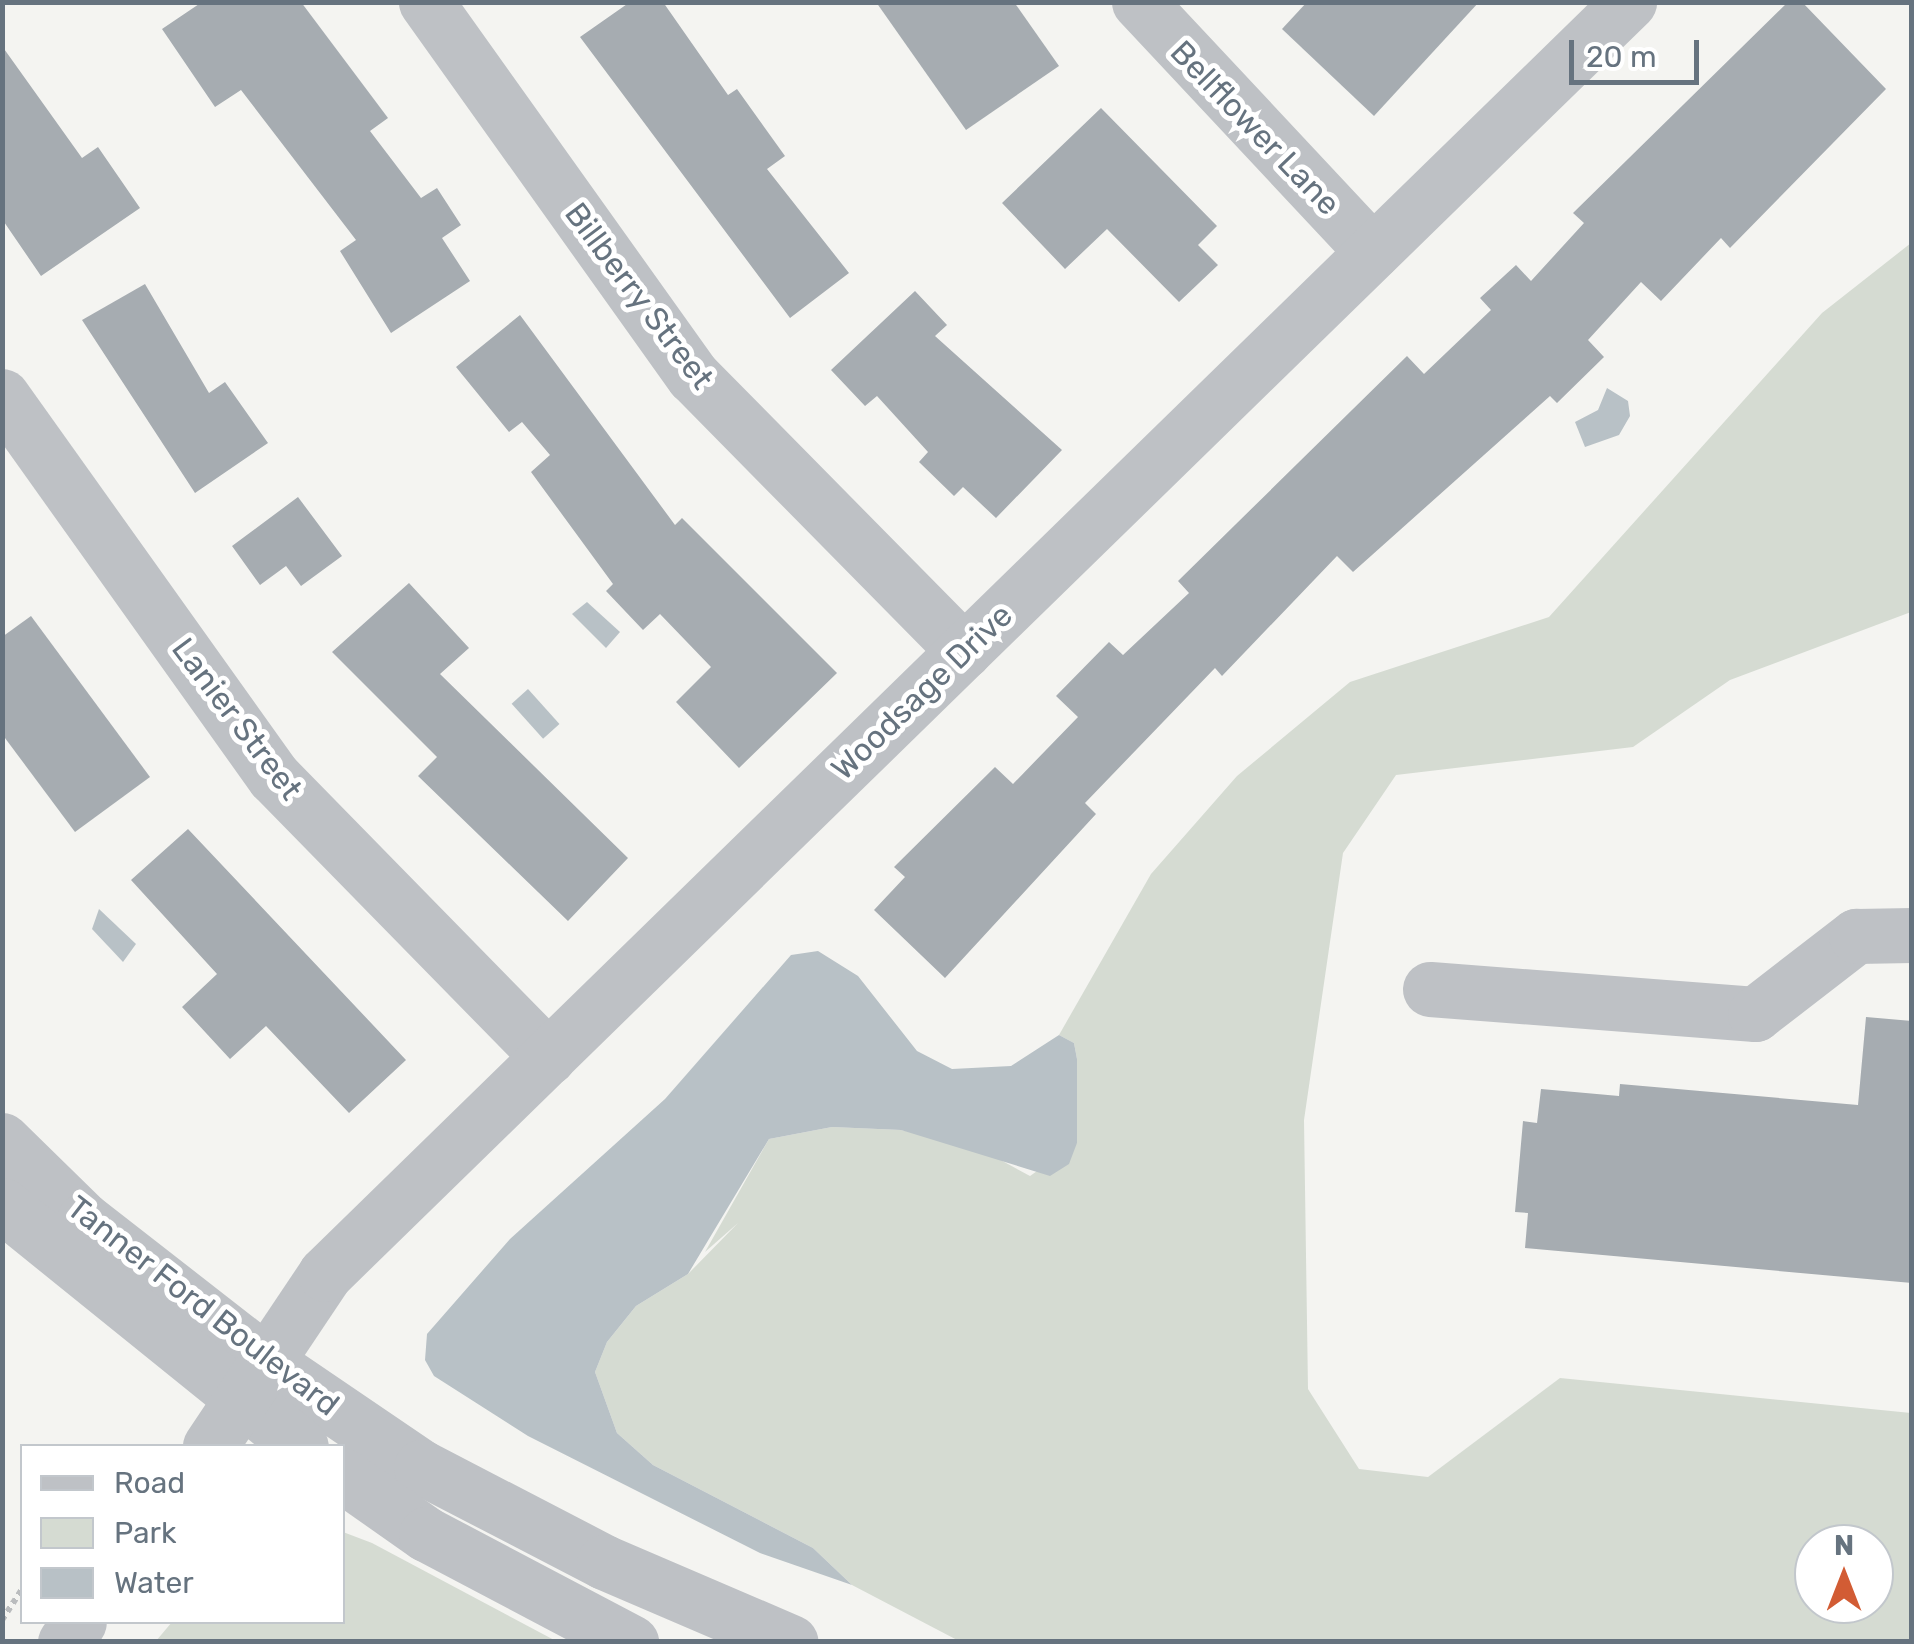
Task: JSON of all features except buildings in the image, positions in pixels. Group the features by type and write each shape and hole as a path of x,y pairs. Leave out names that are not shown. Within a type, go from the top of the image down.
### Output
{"street":[{"name":"Billberry Street","path":"426,2 693,376 964,651"},
{"name":"Bellflower Lane","path":"1139,2 1373,252"},
{"name":"Woodsage Drive","path":"240,1405 326,1274 1629,2"},
{"name":"Lanier Street","path":"2,396 274,777 548,1057"},
{"path":"1430,989 1755,1014 1856,936 1912,935"},
{"name":"Tanner Ford Boulevard","path":"2,1140 84,1220 240,1405 420,1466 604,1562 791,1642"},
{"name":"Tanner Ford Boulevard","path":"2,1205 240,1405 299,1444"},
{"path":"345,1477 426,1534 631,1642"}],"path":[{"path":"2,1620 20,1592"}],"green space":[{"path":"1911,243 1911,612 1730,680 1633,747 1396,775 1343,853 1304,1120 1308,1389 1359,1469 1428,1477 1560,1378 1911,1413 1911,1641 959,1641 852,1585 813,1548 653,1465 617,1433 595,1372 607,1342 636,1306 688,1274 738,1223 705,1252 769,1139 832,1127 901,1130 973,1145 1030,1176 1077,1143 1077,1059 1074,1043 1059,1035 1151,874 1237,776 1350,682 1549,617 1822,313"},
{"path":"345,1533 372,1543 556,1641 156,1641 170,1624 345,1624"}],"water":[{"path":"1607,388 1628,401 1630,416 1619,435 1585,447 1575,422 1598,410"},
{"path":"587,602 620,632 606,648 572,614"},
{"path":"528,689 559,724 543,739 512,704"},
{"path":"99,909 136,944 123,962 92,929"},
{"path":"818,951 858,976 917,1051 952,1069 1011,1066 1059,1035 1074,1043 1077,1059 1077,1143 1069,1164 1050,1176 901,1130 832,1127 769,1139 688,1274 636,1306 607,1342 595,1372 617,1433 653,1465 813,1548 852,1585 760,1553 528,1436 434,1376 425,1360 427,1334 510,1239 665,1099 791,955"}]}
